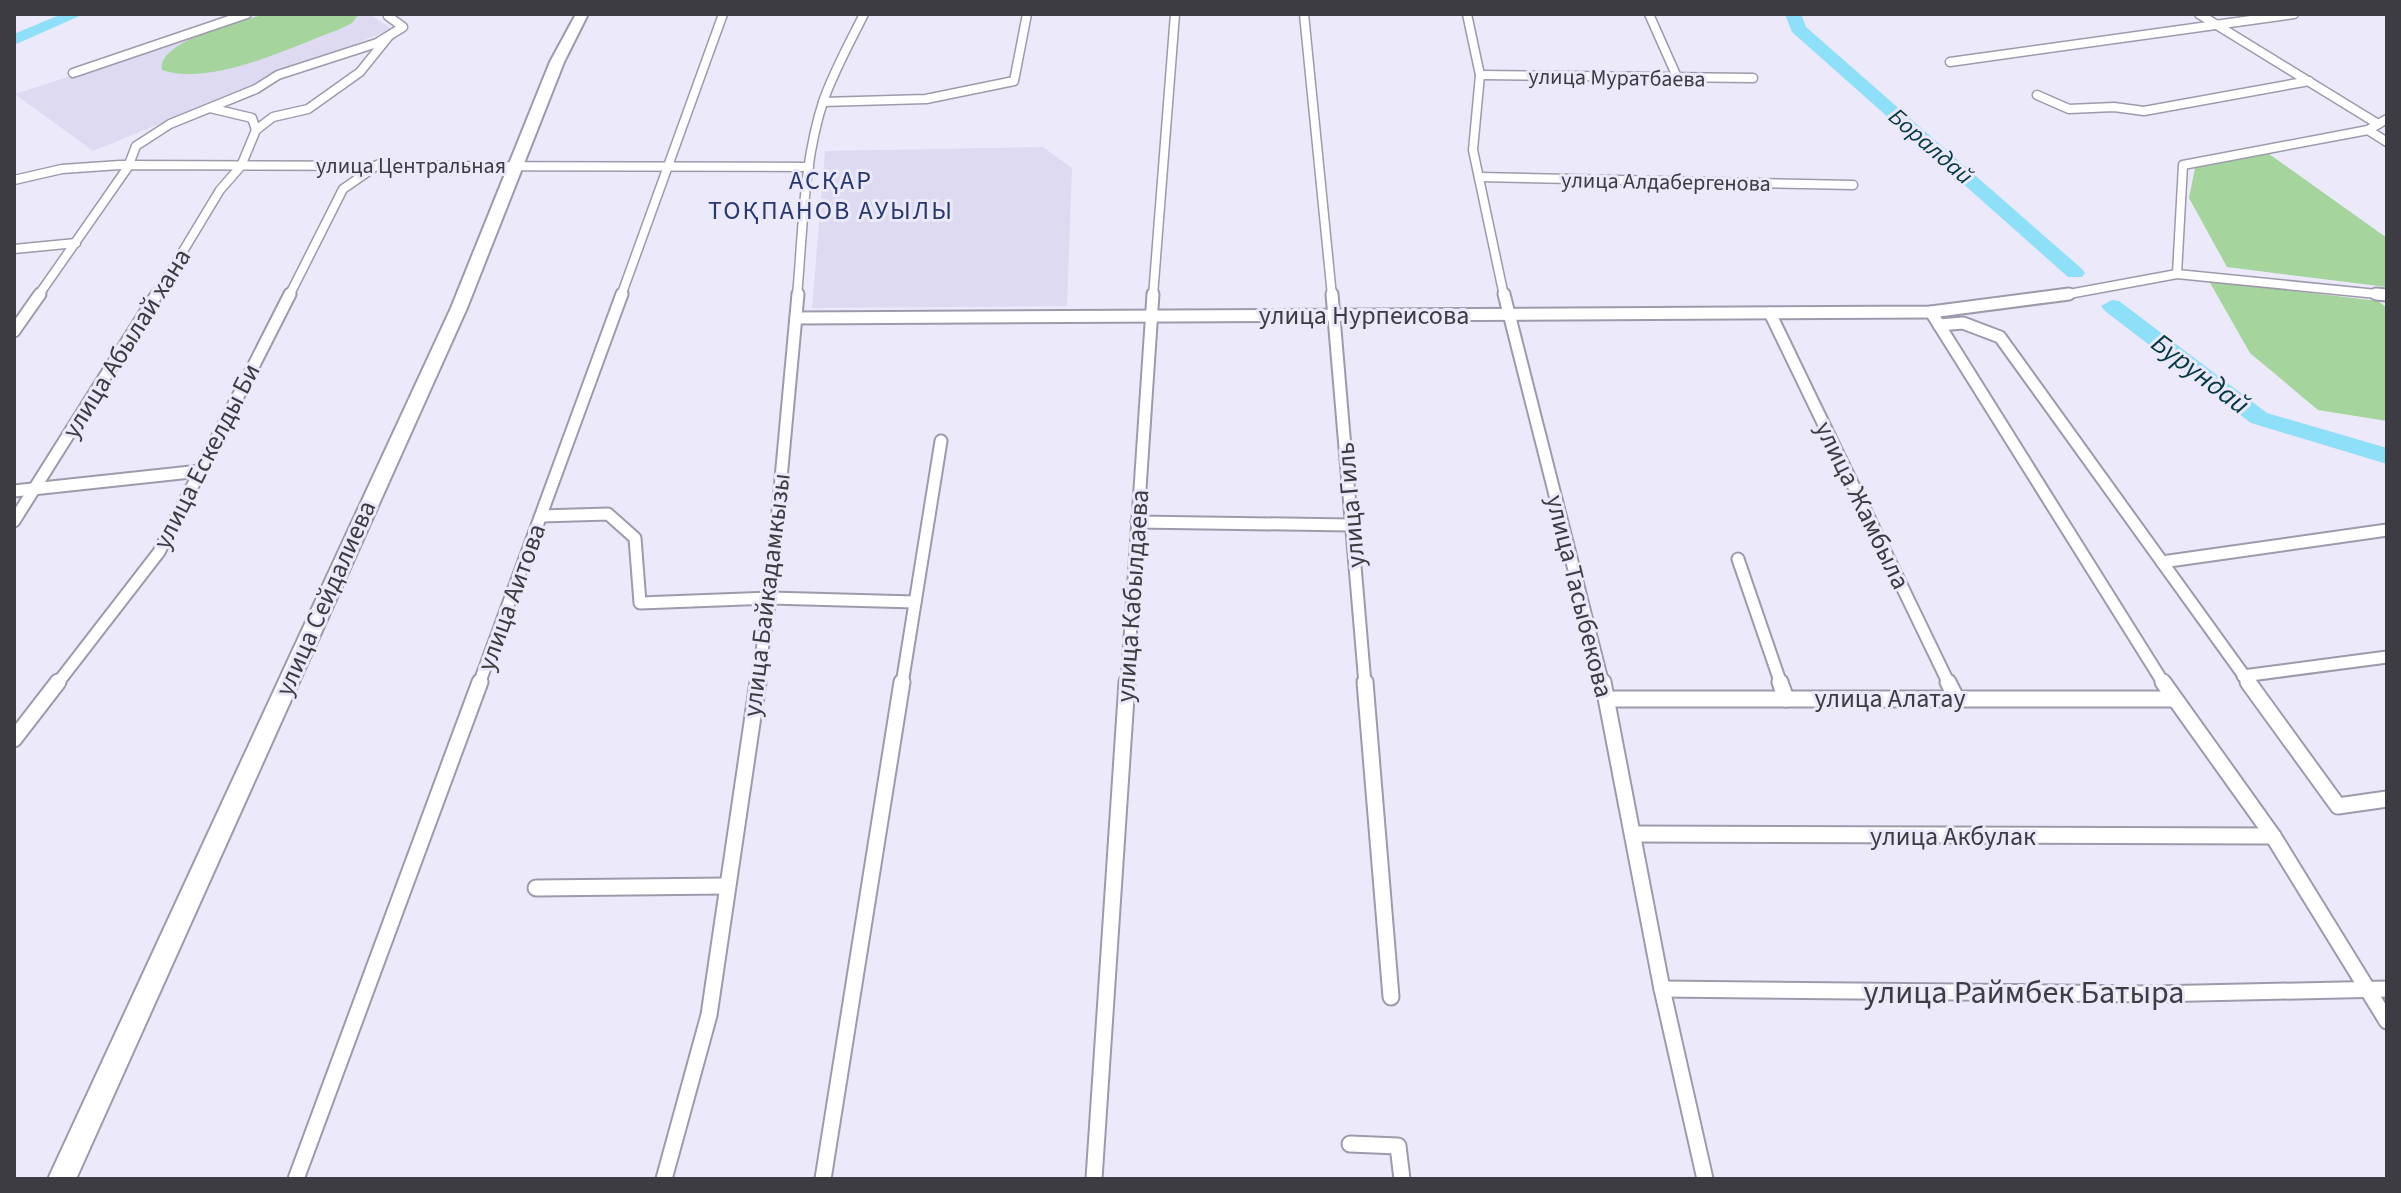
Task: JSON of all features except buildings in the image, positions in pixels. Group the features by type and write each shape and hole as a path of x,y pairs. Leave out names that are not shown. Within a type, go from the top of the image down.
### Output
{"main road":[{"name":"улица Сейдалиева","path":"62,1179 394,444 459,308 557,62 582,14"}],"street":[{"path":"73,73 247,14"},
{"path":"14,331 128,167 136,146 170,124 256,89 278,75 377,43 403,27 388,16 390,14"},
{"name":"улица Аитова","path":"296,1179 723,14"},
{"name":"улица Байкадамкызы","path":"664,1179 709,1015 770,598 809,167 823,102 836,68 864,14"},
{"path":"823,102 926,99 1014,81 1027,14"},
{"name":"улица Кабылдаева","path":"1094,1179 1151,316 1175,14"},
{"name":"улица Гиль","path":"1304,14 1334,315 1391,997"},
{"name":"улица Тасыбекова","path":"1467,14 1480,75 1473,150 1508,314 1607,699 1662,989 1705,1179"},
{"path":"1649,14 1677,77"},
{"path":"2199,14 2309,81 2383,121"},
{"path":"1950,62 2294,14"},
{"path":"210,108 252,118 256,130 273,117 308,109 360,72 389,36"},
{"name":"улица Муратбаева","path":"1480,75 1753,78"},
{"path":"2037,95 2069,109 2114,107 2144,111 2309,81"},
{"path":"2177,274 2183,165 2368,130 2383,121"},
{"name":"улица Абылай хана","path":"14,521 85,412 220,190 241,166 256,130"},
{"path":"2368,130 2386,140"},
{"name":"улица Ескелды Би","path":"14,739 159,552 343,189 379,164"},
{"name":"улица Центральная","path":"14,180 47,169 128,167 518,164 809,167"},
{"name":"улица Алдабергенова","path":"1479,177 1853,185"},
{"path":"14,249 76,243"},
{"name":"улица Нурпеисова","path":"796,318 1931,312 2052,297 2177,274 2387,295"},
{"path":"1931,312 2174,699 2273,836 2365,990 2387,1021"},
{"name":"улица Жамбыла","path":"1770,313 1956,698"},
{"path":"1939,325 1963,323 2000,337 2338,806 2387,799"},
{"path":"823,1179 941,441"},
{"path":"14,491 200,471"},
{"path":"541,516 608,514 635,538 640,603 770,598 915,602"},
{"path":"1137,522 1351,525"},
{"path":"2162,562 2387,530"},
{"path":"1738,559 1786,699"},
{"path":"2243,676 2387,657"},
{"name":"улица Алатау","path":"1607,699 2174,699"},
{"name":"улица Акбулак","path":"1633,834 2273,836"},
{"path":"536,888 726,886"},
{"name":"улица Раймбек Батыра","path":"1662,989 2152,994 2387,989"},
{"path":"1350,1144 1398,1146 1402,1179"}],"shaded area":[{"path":"262,14 369,14 392,29 93,151 15,94"},
{"path":"1043,147 1072,168 1067,306 812,308 825,151"}],"green space":[{"path":"266,14 359,14 352,23 340,29 251,63 204,73 182,74 162,70 164,59 186,41"},
{"path":"2269,154 2387,238 2387,287 2227,267 2189,198 2195,168"},
{"path":"2209,281 2378,301 2387,308 2387,421 2318,410 2250,353"}],"waterway":[{"path":"14,40 76,14"},
{"name":"Боралдай","path":"1793,14 1798,29 2075,273"},
{"name":"Бурундай","path":"2112,306 2259,418 2387,456"}],"district":[{"name":"АСҚАР ТОҚПАНОВ АУЫЛЫ","path":"831,195"}]}
